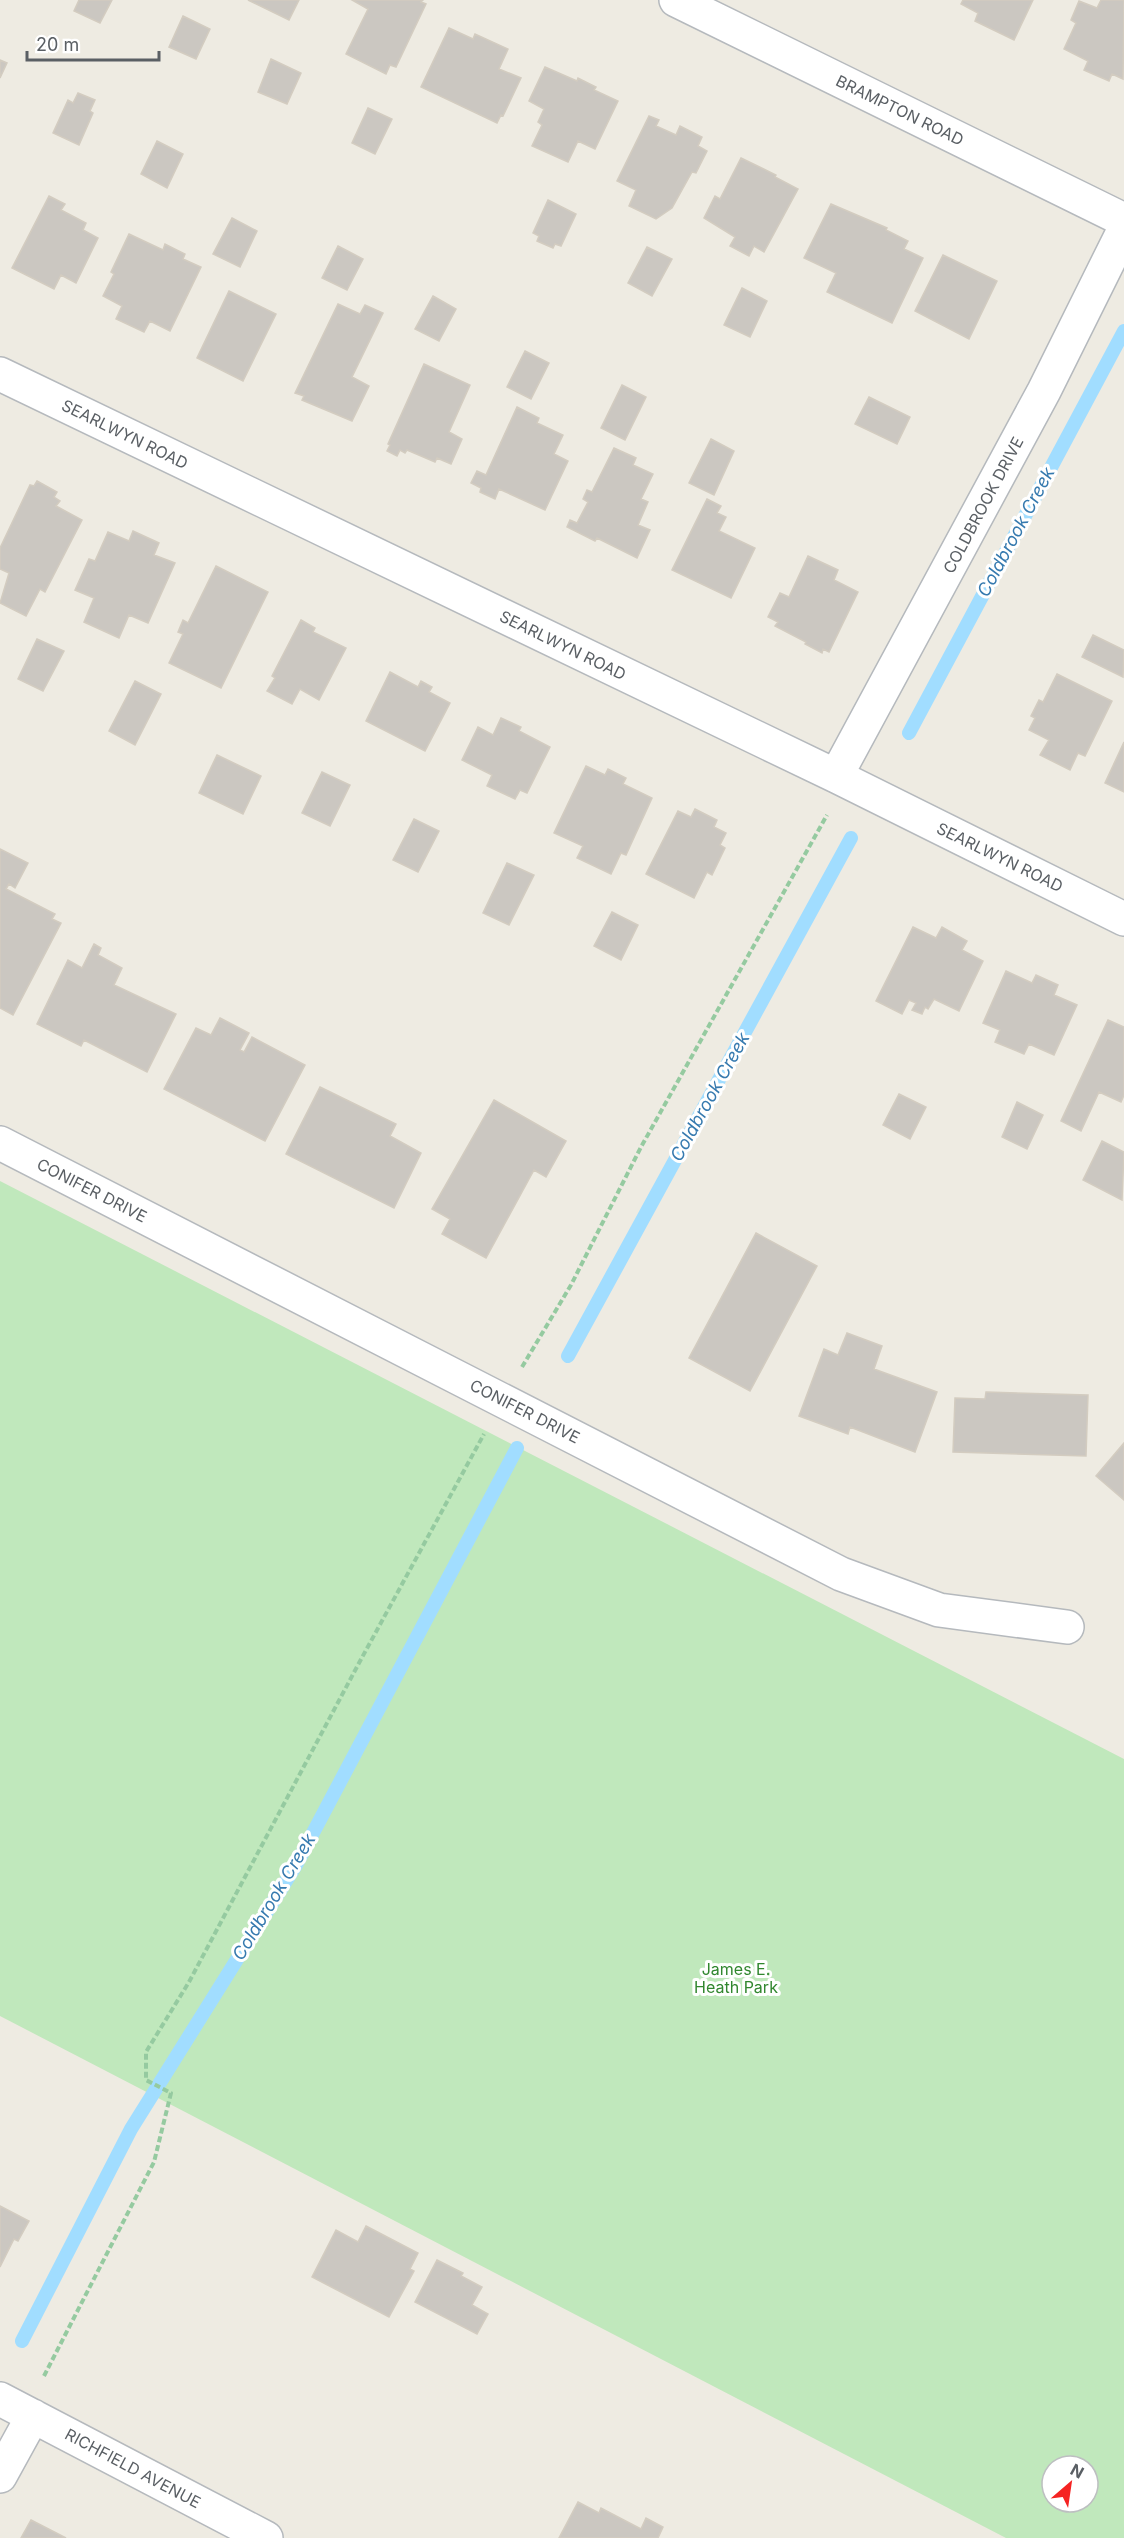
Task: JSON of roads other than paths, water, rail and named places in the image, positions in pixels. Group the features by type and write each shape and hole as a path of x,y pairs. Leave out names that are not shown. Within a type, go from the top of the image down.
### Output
{"street":[{"name":"BRAMPTON ROAD","path":"676,0 1124,220"},
{"name":"COLDBROOK DRIVE","path":"836,776 1044,391 1124,230"},
{"name":"SEARLWYN ROAD","path":"0,374 836,776 1124,919"},
{"name":"CONIFER DRIVE","path":"0,1143 841,1574 939,1610 1067,1627"},
{"name":"RICHFIELD AVENUE","path":"0,2399 266,2538"},
{"path":"0,2476 33,2416"}],"waterway":[{"name":"Coldbrook Creek","path":"909,733 1124,331"},
{"name":"Coldbrook Creek","path":"568,1356 851,838"},
{"name":"Coldbrook Creek","path":"22,2341 131,2129 296,1865 517,1448"}],"park label":[{"name":"James E. Heath Park","path":"736,1978"}]}
